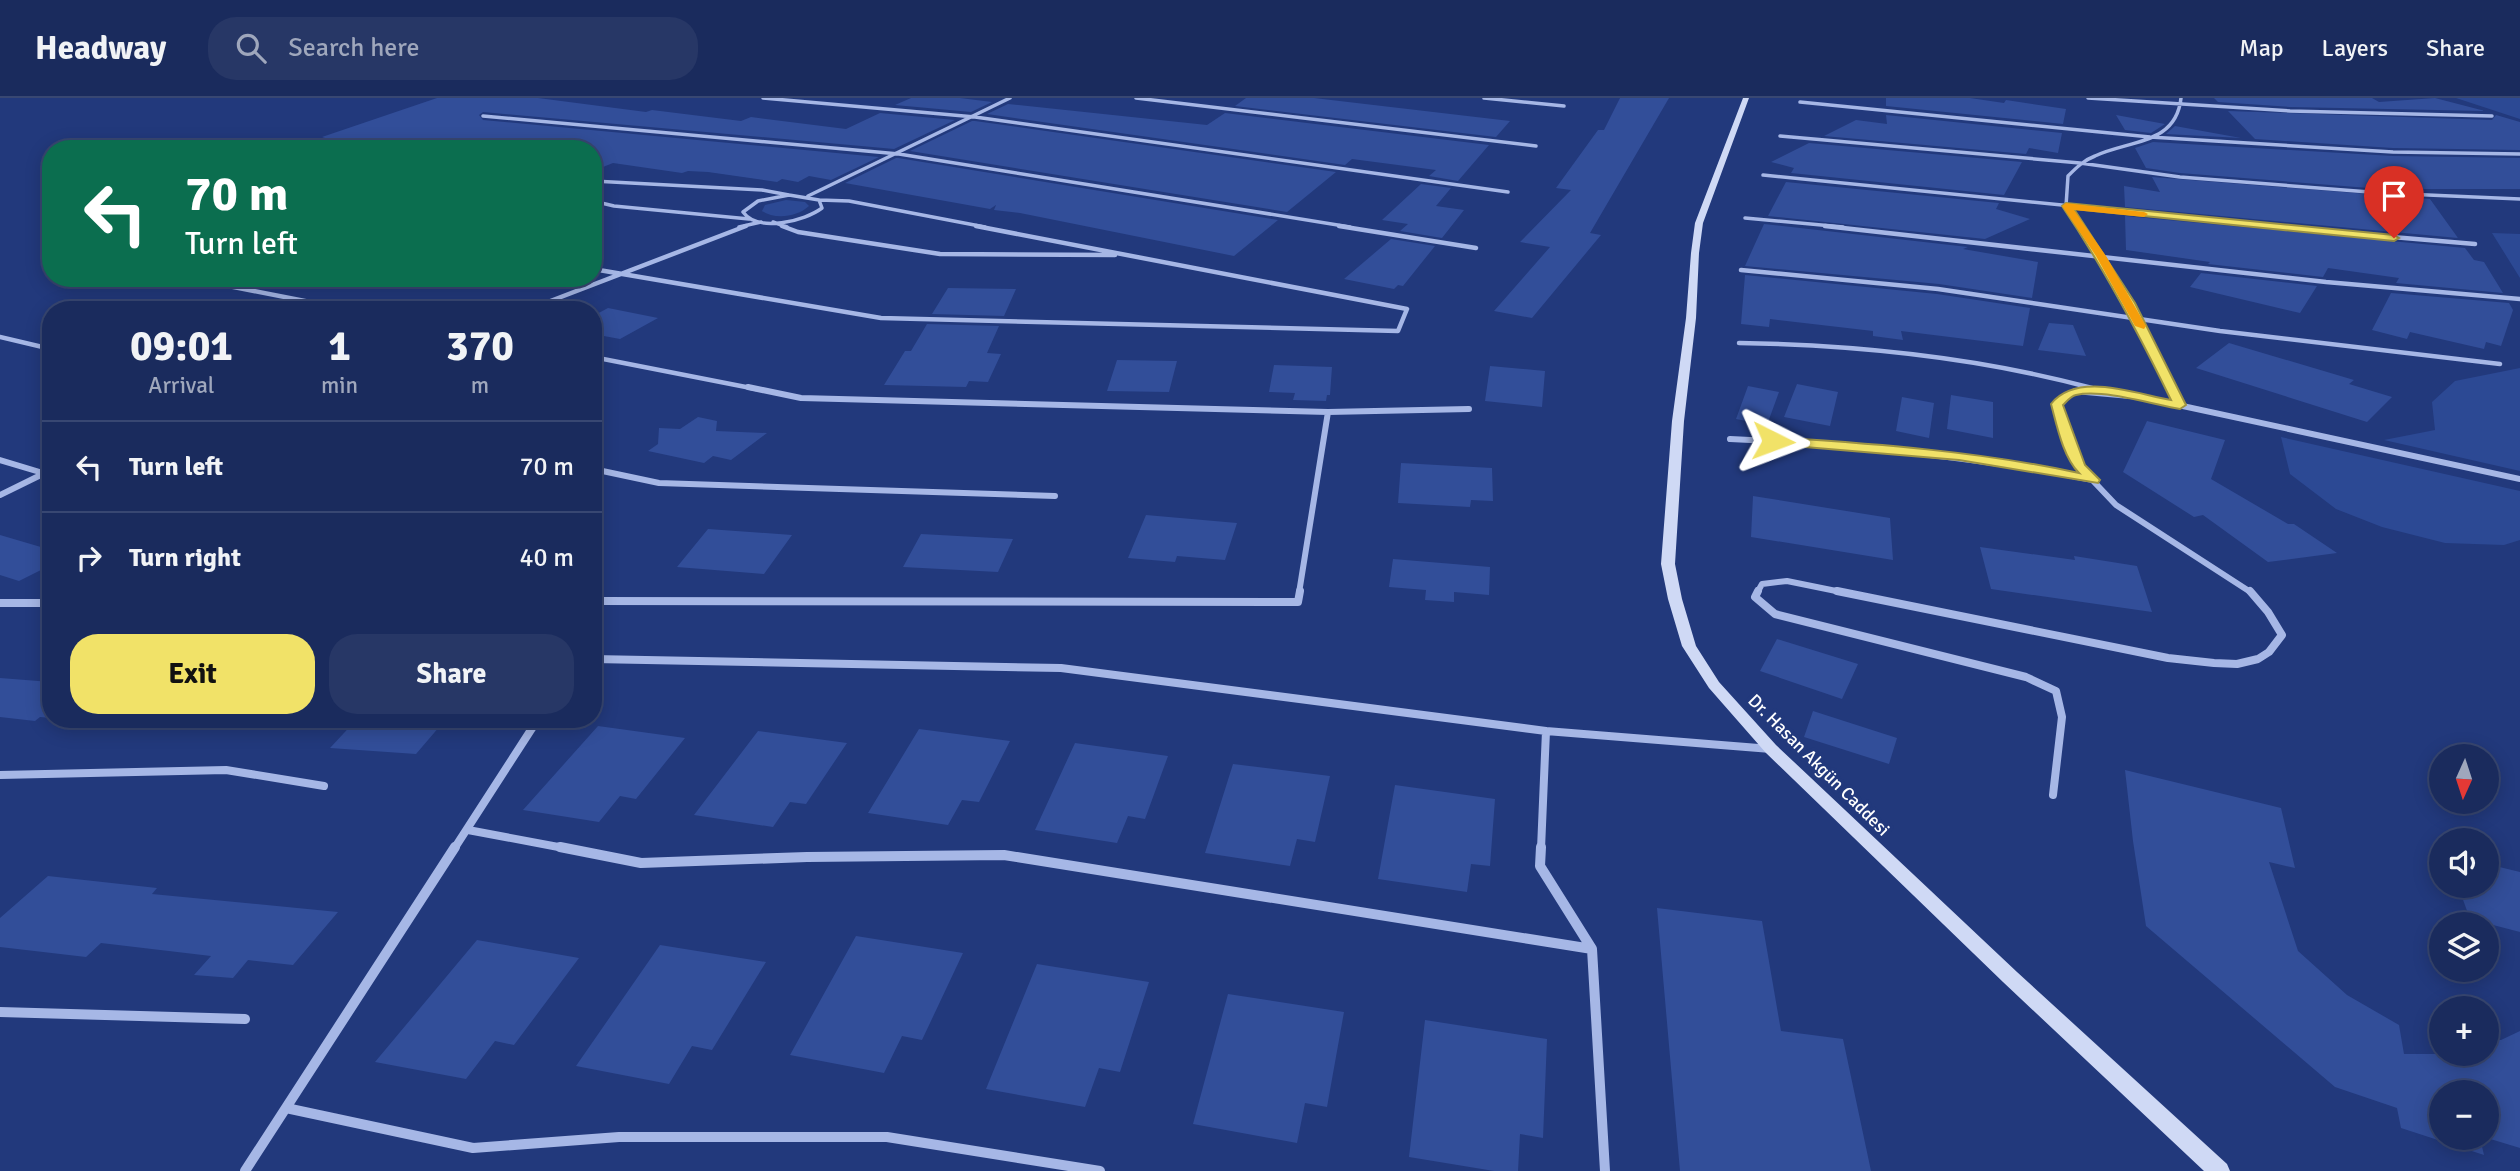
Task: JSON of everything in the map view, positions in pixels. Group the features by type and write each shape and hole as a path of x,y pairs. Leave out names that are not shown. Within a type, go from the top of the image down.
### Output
{"street":[{"path":"763,98 975,117 1507,192"},
{"path":"808,196 1010,98"},
{"path":"1136,98 1536,146"},
{"path":"1484,98 1564,106"},
{"name":"Dr. Hasan Akgün Caddesi","path":"1746,98 1699,223 1678,421 1668,564 1689,646 1714,685 1771,749 2219,1171"},
{"path":"2088,98 2182,107 2357,115 2492,116"},
{"path":"2180,405 2101,256 2066,206 2068,176 2080,163 2098,154 2168,130 2182,107 2181,98"},
{"path":"1800,102 2150,137 2393,152 2520,154"},
{"path":"483,116 899,154 1476,248"},
{"path":"1780,136 2080,163 2193,178 2382,193 2520,199"},
{"path":"1763,175 1969,193 2235,225 2475,244"},
{"path":"602,181 762,190 819,200 849,201 1407,309 1398,331 881,318 602,270"},
{"path":"789,195 763,199 746,207 743,212 751,219 773,222 810,216 822,208 819,200"},
{"path":"602,203 751,219"},
{"path":"1745,218 2396,290 2520,299"},
{"path":"602,280 761,222"},
{"path":"773,222 798,232 940,254 1135,256"},
{"path":"1741,270 1938,289 2379,352 2500,364"},
{"path":"234,287 305,301"},
{"path":"549,301 584,287"},
{"path":"0,337 42,347"},
{"path":"1739,343 1856,348 1962,360 2048,375 2103,391 2180,405 2520,479"},
{"path":"602,359 801,398 1328,412 1469,409"},
{"path":"2053,796 2062,717 2056,691 2026,677 1775,614 1755,597 1762,584 1787,581 2168,658 2231,663 2258,659 2274,648 2282,635 2268,611 2250,591 2116,505 2079,466 2057,404 2074,391 2103,391"},
{"path":"602,601 1298,602 1328,412"},
{"path":"1730,439 1931,453 2031,467 2093,480"},
{"path":"0,460 42,471"},
{"path":"602,470 659,483 1055,496"},
{"path":"0,495 42,476"},
{"path":"0,603 42,603"},
{"path":"602,659 1061,668 1546,731 1771,749"},
{"path":"245,1171 532,728"},
{"path":"1546,731 1540,866 1592,949 1605,1171"},
{"path":"0,775 226,770 324,786"},
{"path":"468,831 641,863 807,857 1004,855 1592,949"},
{"path":"0,1012 245,1019"},
{"path":"286,1108 473,1148 619,1137 887,1137 1100,1171"}],"shaded area":[{"path":"2456,98 2520,98 2520,119"},
{"path":"786,200 805,202 809,206 786,216 773,216 762,211 765,205"},
{"path":"2492,233 2520,234 2520,278"},
{"path":"2520,368 2520,471 2384,440 2435,430 2432,402 2455,381"},
{"path":"2281,437 2520,491 2520,540 2504,545 2445,543 2382,527 2336,509 2290,474"}],"building":[{"path":"437,98 538,98 646,112 652,110 741,121 751,117 846,129 880,113 955,120 894,149 483,112 479,115 483,120 879,157 831,180 809,176 798,182 782,179 777,182 708,172 682,173 613,163 602,167 602,140 316,140 325,137 322,137"},
{"path":"911,98 960,98 992,102 971,112 895,105"},
{"path":"1246,98 1314,98 1510,121 1496,137 1235,106"},
{"path":"1620,98 1669,98 1590,233 1601,235 1532,318 1494,311 1550,247 1520,242 1571,190 1556,188 1598,130 1604,130"},
{"path":"1886,98 1970,98 2004,103 2006,100 2066,109 2063,124 1886,106"},
{"path":"2214,98 2372,98 2379,102 2435,98 2485,111 2290,107 2218,102"},
{"path":"1008,104 1207,125 1225,113 1489,145 1458,181 1429,176 1436,170 1352,159 1345,165 987,114"},
{"path":"2228,111 2492,120 2496,115 2520,122 2520,150 2393,148 2255,139"},
{"path":"1886,115 2062,133 2058,153 2029,148 2026,154 1824,136 1856,120 1887,124"},
{"path":"2116,115 2165,124 2151,133 2125,130"},
{"path":"972,121 1336,172 1287,212 910,151"},
{"path":"2175,126 2241,138 2166,134"},
{"path":"2153,142 2393,156 2520,158 2520,189 2382,189 2180,173 2146,168 2135,148"},
{"path":"1809,143 2022,162 2004,195 1791,173 1794,168 1771,162"},
{"path":"896,158 1278,220 1234,256 994,210 996,205 990,209 845,183"},
{"path":"2152,177 2430,199 2458,238 2125,207 2124,186 2160,192"},
{"path":"1786,182 1999,203 1996,209 2030,219 1985,239 1768,216"},
{"path":"1421,184 1451,188 1436,206 1464,210 1442,238 1400,231 1408,224 1382,220"},
{"path":"2125,216 2465,248 2474,260 2484,262 2503,293 2396,283 2399,278 2328,268 2323,277 2208,264 2210,262 2126,250"},
{"path":"1764,224 1968,247 1963,249 2038,262 2032,298 1939,284 1745,266"},
{"path":"1391,239 1435,246 1403,286 1398,285 1394,289 1344,279"},
{"path":"2201,273 2317,286 2300,313 2190,287"},
{"path":"1745,275 1937,294 2030,308 2023,346 1901,331 1903,340 1873,336 1873,331 1770,319 1769,327 1741,324"},
{"path":"948,288 1016,289 1004,316 932,314"},
{"path":"2391,293 2509,303 2513,310 2501,346 2486,342 2484,349 2410,332 2407,339 2372,330"},
{"path":"608,308 658,318 620,339 602,336 602,311"},
{"path":"2049,323 2073,325 2086,356 2038,350"},
{"path":"927,324 999,326 987,353 1001,354 988,382 969,381 966,387 884,385 905,351 911,351"},
{"path":"2229,343 2354,380 2349,384 2392,397 2367,422 2196,368"},
{"path":"1117,360 1177,361 1169,392 1107,391"},
{"path":"1274,365 1332,367 1330,395 1327,395 1326,401 1293,400 1295,393 1269,392"},
{"path":"1490,366 1545,371 1542,407 1485,401"},
{"path":"1797,384 1838,392 1830,426 1784,417"},
{"path":"1748,386 1779,392 1767,425 1736,419"},
{"path":"1951,395 1993,402 1993,438 1947,429"},
{"path":"1902,397 1934,403 1929,438 1896,431"},
{"path":"698,417 717,421 716,431 767,433 731,460 713,456 704,463 648,451 658,444 659,428 680,429"},
{"path":"2147,421 2225,440 2211,479 2288,524 2294,524 2337,553 2268,562 2203,515 2194,517 2123,472"},
{"path":"1401,463 1492,468 1493,501 1471,500 1470,507 1398,503"},
{"path":"1753,496 1890,518 1893,560 1751,537"},
{"path":"1146,515 1237,523 1225,560 1177,556 1175,562 1128,558"},
{"path":"708,529 792,535 764,574 677,567"},
{"path":"921,534 1013,539 998,572 903,567"},
{"path":"0,535 42,547 42,570 19,581 0,575"},
{"path":"1980,547 2075,560 2074,556 2137,566 2152,612 1991,589"},
{"path":"1393,559 1490,567 1489,595 1454,592 1454,602 1425,600 1426,590 1389,587"},
{"path":"1777,639 1858,664 1842,699 1760,671"},
{"path":"0,678 42,681 42,717 35,721 0,717"},
{"path":"1813,711 1897,738 1889,764 1804,737"},
{"path":"349,728 438,728 416,754 330,748"},
{"path":"596,728 685,738 636,799 620,796 599,822 523,810"},
{"path":"919,729 1010,741 979,802 962,800 948,825 868,813"},
{"path":"758,731 847,743 806,804 790,802 773,827 694,815"},
{"path":"1075,743 1168,756 1145,819 1128,816 1117,843 1035,830"},
{"path":"1233,764 1330,776 1315,842 1297,839 1290,866 1205,853"},
{"path":"2125,770 2281,808 2295,868 2269,862 2298,951 2347,995 2399,1025 2404,1054 2429,1054 2429,1066 2499,1066 2499,1040 2520,1031 2520,1148 2499,1142 2499,1080 2429,1080 2429,1137 2401,1128 2397,1108 2335,1087 2146,926"},
{"path":"1395,785 1495,799 1490,866 1471,864 1467,892 1378,879"},
{"path":"2499,867 2520,872 2520,932 2499,927 2499,912 2467,912 2462,898 2499,898"},
{"path":"48,876 157,888 152,894 338,912 293,965 248,960 233,978 194,975 211,956 101,943 86,957 0,947 0,918"},
{"path":"1657,908 1762,921 1781,1031 1843,1039 1871,1171 1680,1171"},
{"path":"856,936 963,953 922,1040 902,1036 884,1073 790,1055"},
{"path":"477,940 579,958 514,1045 495,1041 466,1079 375,1062"},
{"path":"660,945 766,962 712,1050 692,1046 669,1084 576,1066"},
{"path":"1037,964 1149,982 1120,1072 1099,1068 1085,1107 986,1089"},
{"path":"1228,994 1344,1012 1327,1107 1305,1103 1297,1143 1193,1124"},
{"path":"1425,1020 1547,1039 1543,1138 1520,1134 1518,1171 1494,1171 1409,1157"},
{"path":"2469,1150 2483,1150 2484,1155"}],"slow traffic":[{"path":"2140,326 2101,256 2066,206 2144,214"}],"route":[{"path":"1773,441 1890,448 1959,456 2093,480 2079,466 2064,430 2057,404 2065,396 2074,391 2103,391 2180,405 2129,303 2101,256 2066,206 2235,225 2394,238"}]}
